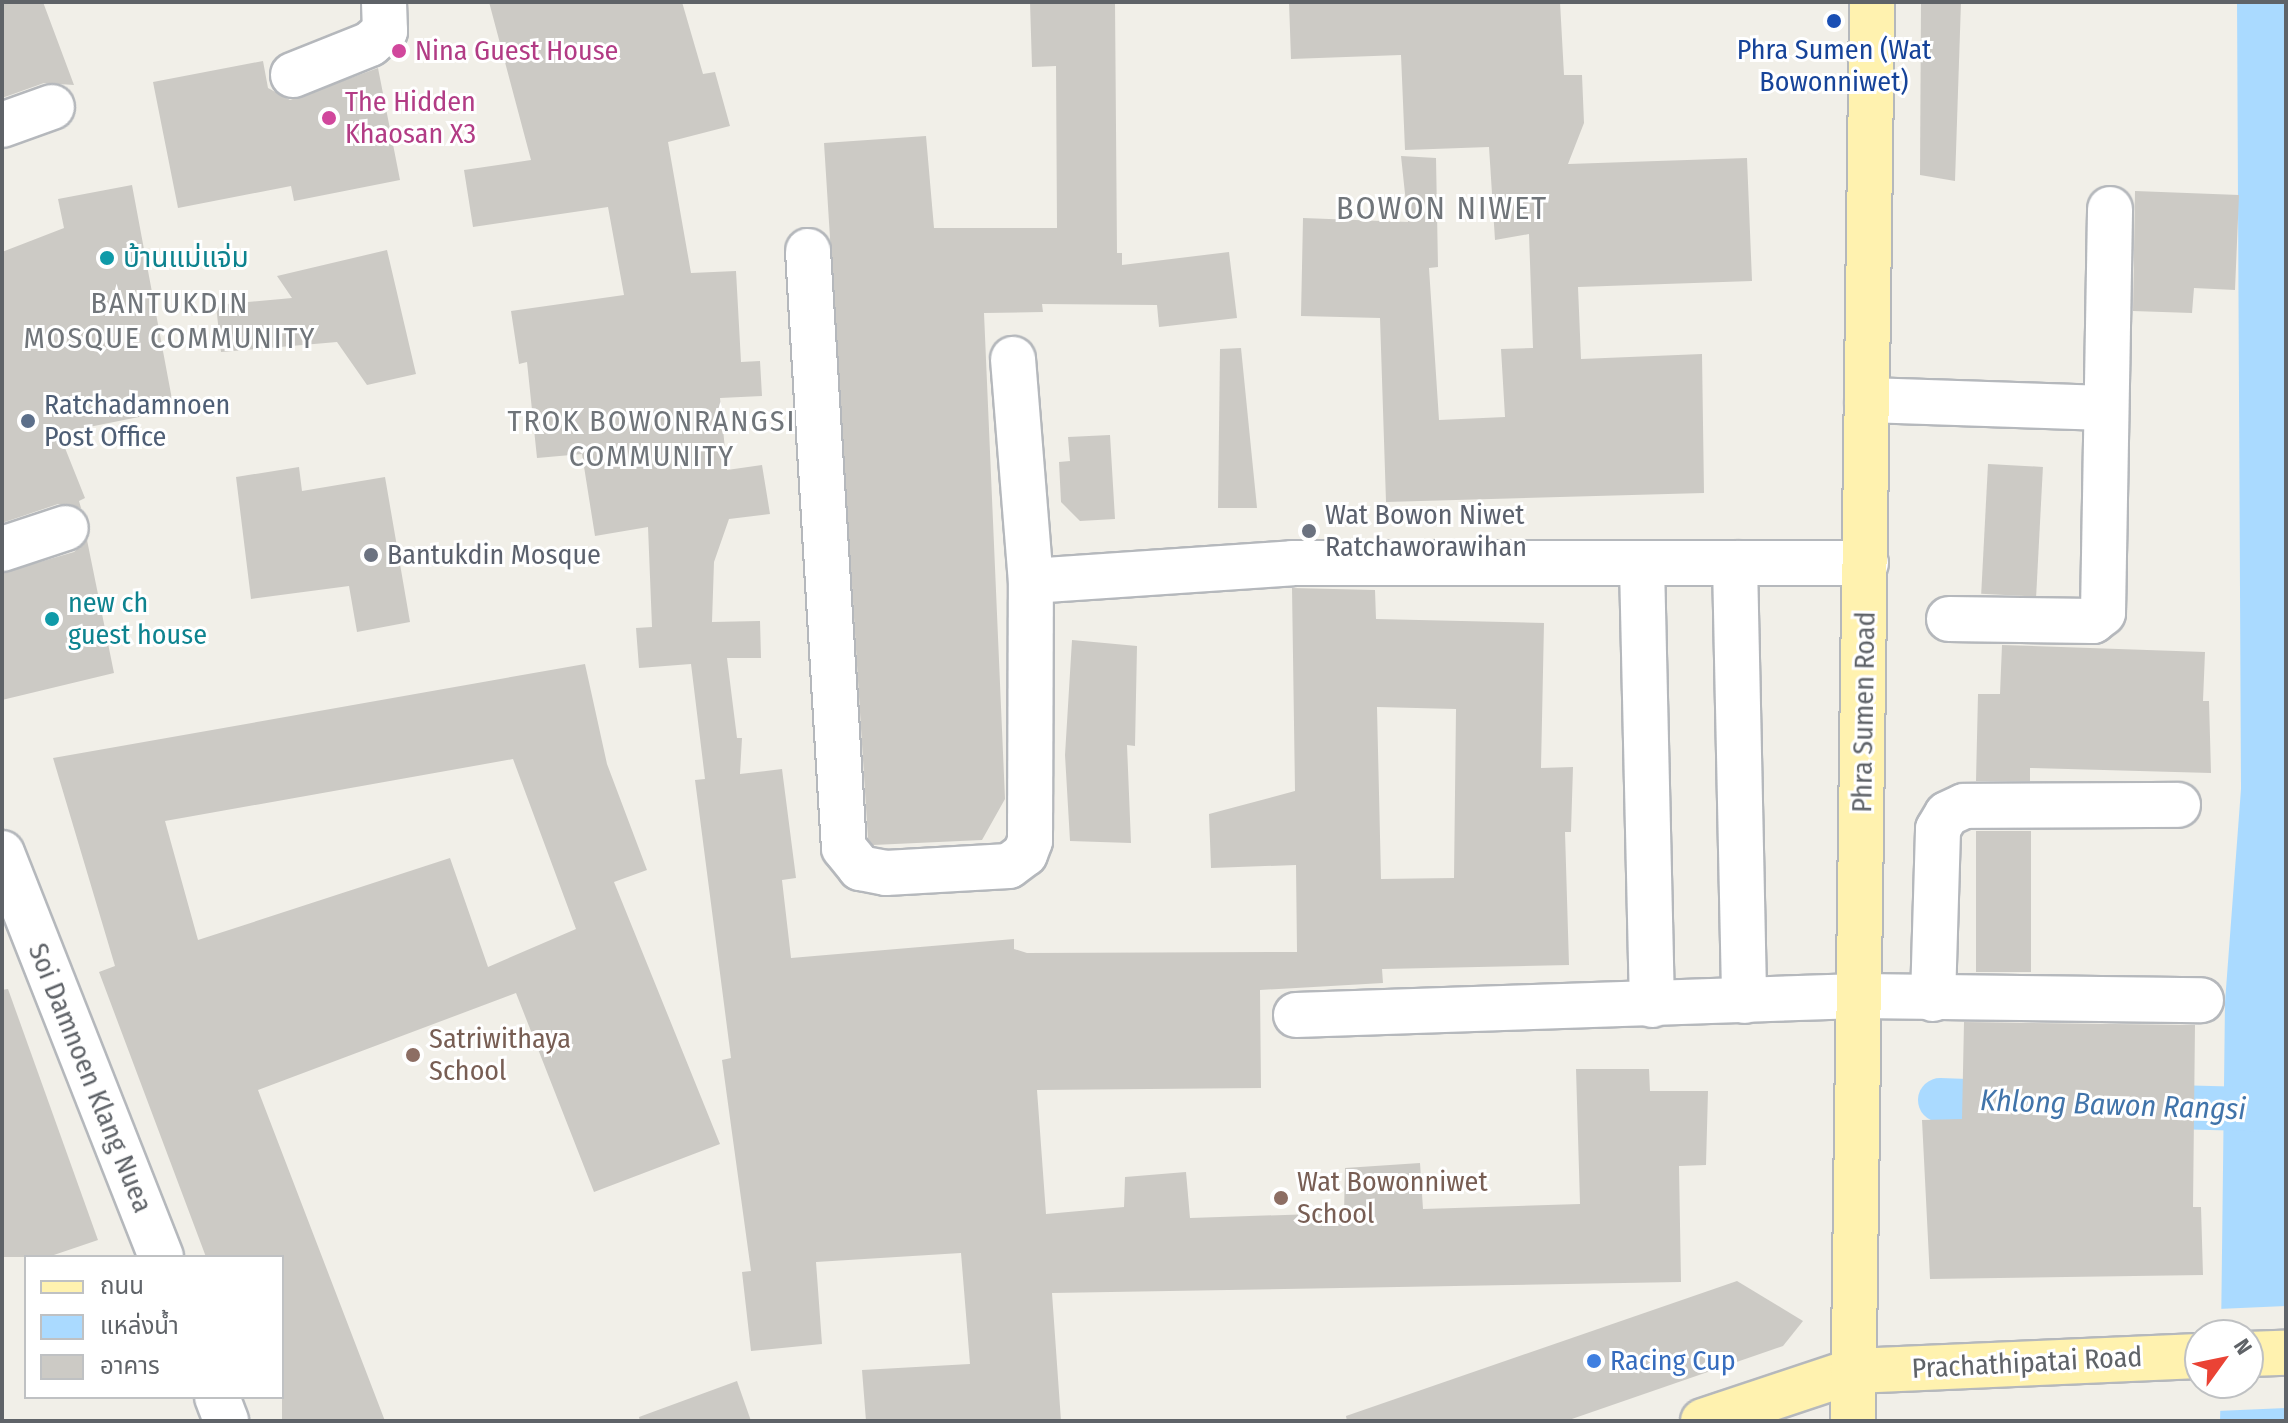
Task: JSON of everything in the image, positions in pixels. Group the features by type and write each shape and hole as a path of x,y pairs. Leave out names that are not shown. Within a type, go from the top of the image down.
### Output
{"main road":[{"name":"Phra Sumen Road","path":"1853,1421 1872,2"},
{"path":"2264,1354 2286,1353"},
{"name":"Prachathipatai Road","path":"1703,1421 1853,1371 2184,1357"}],"street":[{"path":"293,75 370,44 385,31 384,2"},
{"path":"2,125 52,107"},
{"path":"1949,619 2099,619 2103,613 2110,209"},
{"path":"808,251 844,848 860,868 886,873 1009,866 1025,854 1030,841 1031,581 1013,359"},
{"path":"1867,400 2106,408"},
{"path":"2,549 66,528"},
{"path":"1031,581 1292,563 1866,563"},
{"path":"1735,563 1744,1001"},
{"path":"1642,565 1652,1005"},
{"path":"1933,999 1938,829 1947,814 1964,806 2178,805"},
{"name":"Soi Damnoen Klang Nuea","path":"2,853 16,933 160,1255"},
{"path":"1296,1015 1860,996 2201,1000"},
{"path":"218,1399 226,1421"}],"water":[{"path":"2237,2 2286,2 2286,1421 2220,1421 2221,1399 2264,1399 2264,1319 2221,1319 2225,1002 2241,789"}],"pier":[{"path":"2286,1306 2286,1408 2217,1411 2217,1399 2264,1399 2264,1319 2218,1319 2218,1309"}],"building":[{"path":"2,2 43,2 74,85 44,83 2,98"},
{"path":"489,2 682,2 703,74 715,72 730,126 668,142 691,273 736,271 741,362 760,361 762,396 720,398 727,470 762,465 770,514 729,519 714,562 712,622 760,621 761,658 727,658 737,738 742,738 740,774 782,769 796,878 782,880 791,958 1014,939 1014,949 1027,953 1297,952 1296,865 1211,868 1209,814 1295,791 1292,588 1375,590 1376,619 1544,623 1541,768 1573,767 1571,832 1565,832 1569,965 1382,969 1383,983 1260,990 1261,1088 1037,1090 1046,1214 1124,1207 1125,1177 1186,1172 1190,1218 1344,1213 1345,1168 1420,1163 1423,1209 1580,1204 1576,1069 1649,1069 1650,1091 1708,1091 1706,1165 1679,1166 1681,1282 1052,1293 1061,1421 866,1421 862,1370 970,1364 961,1253 816,1262 822,1344 751,1351 742,1272 751,1271 722,1060 731,1058 695,780 705,779 691,664 639,668 636,628 652,627 648,527 595,536 582,454 537,458 527,362 519,364 511,311 624,295 608,207 473,227 464,170 531,160","holes":["1377,707 1456,709 1454,878 1381,879"]},
{"path":"1030,2 1115,2 1117,253 1122,253 1122,265 1229,252 1237,318 1159,327 1157,305 1042,304 1043,312 984,313 1005,799 982,840 873,845 868,839 824,143 926,136 934,228 1057,228 1056,66 1032,67"},
{"path":"1289,2 1560,2 1564,75 1582,75 1584,123 1568,164 1747,158 1752,281 1578,287 1581,359 1702,354 1704,493 1386,502 1380,318 1301,316 1303,218 1408,222 1401,156 1436,158 1438,267 1429,268 1439,420 1505,417 1501,349 1533,348 1529,234 1495,240 1489,147 1405,150 1401,55 1291,59"},
{"path":"1921,2 1961,2 1955,181 1920,175"},
{"path":"263,61 268,88 290,100 378,68 400,180 294,201 291,186 178,208 153,82"},
{"path":"132,185 174,410 59,433 85,498 79,501 81,508 58,504 2,523 2,252 64,228 58,199"},
{"path":"2135,191 2239,195 2235,290 2194,288 2192,313 2133,311"},
{"path":"387,250 416,374 367,385 337,342 221,352 216,305 292,298 277,276"},
{"path":"1241,348 1257,508 1218,508 1220,349"},
{"path":"1110,435 1115,519 1080,521 1061,502 1059,462 1070,461 1068,437"},
{"path":"1988,464 2043,467 2036,597 1981,594"},
{"path":"299,467 302,491 385,477 410,622 357,632 349,586 251,599 236,477"},
{"name":"new ch guest house","path":"87,540 114,673 2,700 2,573 74,552"},
{"path":"1072,640 1137,646 1135,746 1127,745 1131,843 1070,841 1065,755"},
{"path":"2002,645 2205,652 2203,701 2209,701 2211,773 2030,768 2030,781 1976,781 1978,694 2000,694"},
{"path":"585,664 607,764 647,870 614,882 720,1144 594,1192 516,993 258,1090 385,1421 282,1421 284,1255 205,1255 99,972 115,966 53,758","holes":["513,759 576,929 488,967 450,858 198,940 165,821"]},
{"path":"1976,831 2031,831 2031,972 1976,972"},
{"path":"8,989 98,1240 54,1255 2,1257 2,990"},
{"path":"1964,1022 2195,1025 2193,1207 2201,1207 2203,1275 1930,1279 1922,1120 1962,1119"},
{"path":"1737,1281 1803,1321 1783,1346 1566,1421 1347,1421 1346,1416"},
{"path":"737,1381 751,1421 640,1421 639,1417"}],"waterway":[{"name":"Khlong Bawon Rangsi","path":"1940,1100 2022,1103"},
{"name":"Khlong Bawon Rangsi","path":"2135,1106 2286,1110"}],"place":[{"name":"Phra Sumen (Wat Bowonniwet)","path":"1834,21"},
{"name":"Nina Guest House","path":"399,51"},
{"name":"The Hidden Khaosan X3","path":"329,118"},
{"name":"บ้านแม่แจ่ม","path":"107,258"},
{"name":"Ratchadamnoen Post Office","path":"28,421"},
{"name":"Wat Bowon Niwet Ratchaworawihan","path":"1309,531"},
{"name":"Bantukdin Mosque","path":"371,555"},
{"name":"new ch guest house","path":"52,619"},
{"name":"Satriwithaya School","path":"413,1055"},
{"name":"Wat Bowonniwet School","path":"1281,1198"},
{"name":"Racing Cup","path":"1594,1361"}],"district":[{"name":"BOWON NIWET","path":"1442,208"},
{"name":"BANTUKDIN MOSQUE COMMUNITY","path":"170,320"},
{"name":"TROK BOWONRANGSI COMMUNITY","path":"652,438"}]}
